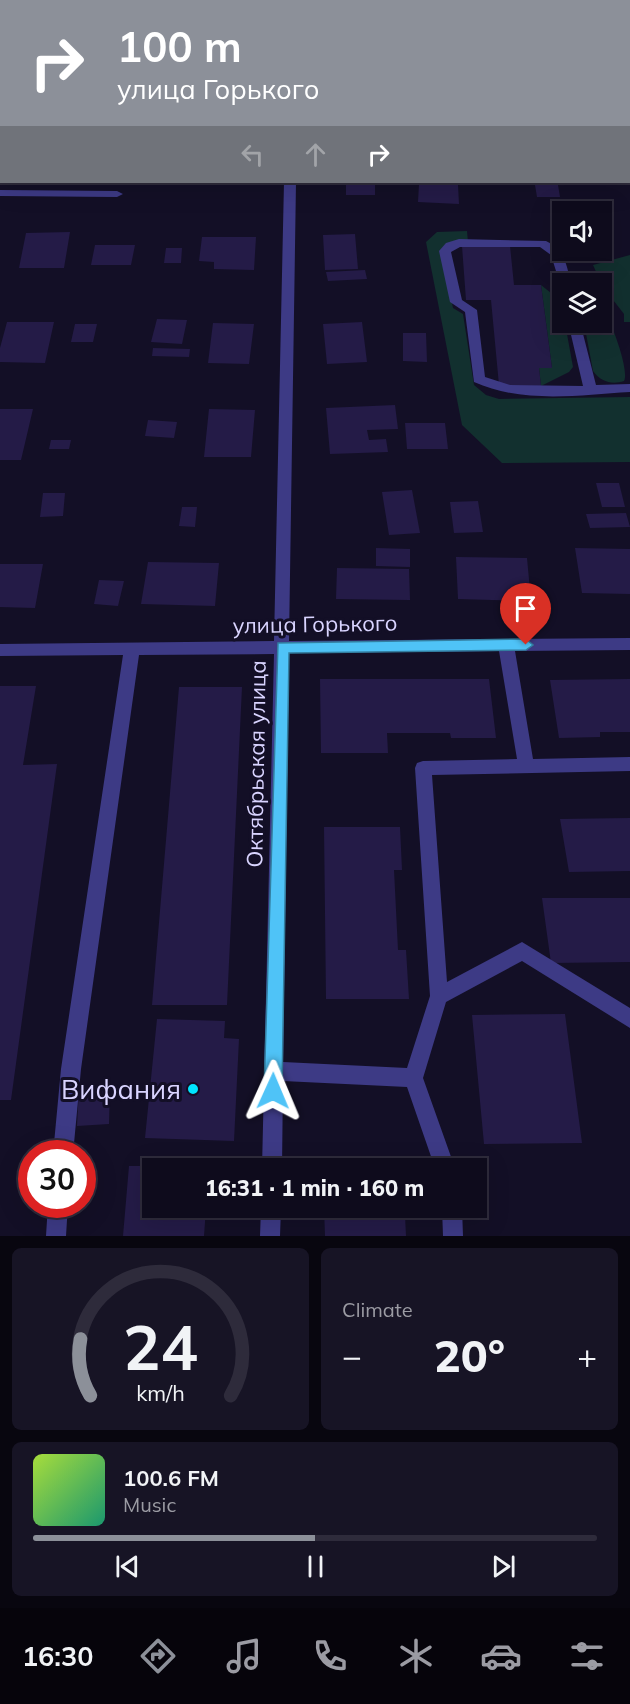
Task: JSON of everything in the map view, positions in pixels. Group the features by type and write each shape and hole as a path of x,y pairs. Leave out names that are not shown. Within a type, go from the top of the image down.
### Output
{"street":[{"name":"Октябрьская улица","path":"272,1158 290,183"},
{"path":"0,193 117,194"},
{"path":"563,273 558,253 553,247 542,243 459,243 450,246 445,251 456,302 471,310 479,379 492,387 515,390 630,388"},
{"path":"577,333 590,389"},
{"name":"улица Горького","path":"0,650 630,644"},
{"path":"506,645 526,766"},
{"path":"64,1140 70,1069 132,649"},
{"path":"441,1158 413,1078 439,996 423,768 630,764"},
{"path":"439,996 522,951 630,1019"},
{"path":"274,1071 413,1078"},
{"path":"56,1236 57,1218"},
{"path":"270,1236 271,1218"},
{"path":"452,1218 453,1236"}],"green space":[{"path":"467,231 468,242 442,253 453,308 463,314 474,385 486,395 499,399 630,397 630,462 502,463 462,425 426,242 437,232"},
{"path":"630,255 630,322 624,322 624,314 612,299 612,273 597,273 593,265"},
{"path":"541,285 552,294 552,333 567,333 573,367 569,372 541,386 539,368 552,368"},
{"path":"612,328 622,356 624,381 607,382 593,371 586,333 612,333"}],"building":[{"path":"346,183 375,183 375,195 346,195"},
{"path":"419,184 458,185 459,204 418,202"},
{"path":"535,185 558,185 560,197 537,197"},
{"path":"70,232 64,268 19,268 26,233"},
{"path":"355,234 358,269 325,270 323,235"},
{"path":"202,237 256,237 254,270 214,269 214,262 199,261"},
{"path":"95,245 135,245 131,265 91,265"},
{"path":"462,246 510,246 514,285 541,285 552,368 539,368 541,386 499,385 491,300 466,300"},
{"path":"166,248 182,248 181,263 164,263"},
{"path":"365,270 367,279 328,281 326,272"},
{"path":"157,319 187,320 182,344 151,342"},
{"path":"7,322 54,322 45,363 0,362 0,348"},
{"path":"362,322 367,362 327,364 323,324"},
{"path":"213,323 254,324 249,364 208,363"},
{"path":"75,324 97,324 93,342 71,342"},
{"path":"403,333 426,333 427,362 403,361"},
{"path":"153,348 190,349 189,357 152,356"},
{"path":"395,405 398,429 367,430 369,440 386,439 388,452 330,454 326,408"},
{"path":"0,409 33,409 21,460 0,460"},
{"path":"209,409 255,410 251,457 204,457"},
{"path":"148,420 177,422 174,438 145,436"},
{"path":"405,423 445,423 448,449 407,449"},
{"path":"51,440 71,440 69,449 49,449"},
{"path":"596,483 619,483 625,507 602,507"},
{"path":"412,490 420,533 389,535 382,492"},
{"path":"43,493 65,493 63,516 40,517"},
{"path":"478,501 483,532 454,533 450,502"},
{"path":"182,507 197,507 195,527 179,526"},
{"path":"626,513 630,527 590,528 586,514"},
{"path":"376,548 410,549 410,567 376,566"},
{"path":"575,548 630,549 630,594 582,593"},
{"path":"456,557 527,558 531,601 458,599"},
{"path":"148,562 219,563 215,606 141,604"},
{"path":"0,564 43,564 35,608 0,607"},
{"path":"337,568 409,569 410,600 336,599"},
{"path":"99,580 124,581 118,606 94,604"},
{"path":"320,679 489,679 496,738 451,738 450,733 387,733 388,753 321,753"},
{"path":"630,679 630,732 600,732 600,737 559,738 550,680"},
{"path":"0,686 36,686 23,765 57,764 11,1100 0,1100"},
{"path":"179,687 242,687 227,1005 152,1005"},
{"path":"630,818 630,871 569,872 560,819"},
{"path":"324,827 400,827 402,870 394,870 398,950 406,950 409,999 326,999"},
{"path":"542,898 630,898 630,962 551,963"},
{"path":"565,1014 582,1143 484,1144 472,1015"},
{"name":"Вифания","path":"157,1019 225,1021 224,1038 239,1039 234,1141 145,1138"},
{"path":"110,1086 109,1124 77,1126 79,1088"},
{"path":"412,1157 412,1158 324,1158"},
{"path":"129,1166 142,1166 142,1218 205,1218 204,1236 123,1236"},
{"path":"324,1218 405,1218 406,1236 325,1236"}],"place":[{"name":"Вифания","path":"193,1089"}],"route":[{"path":"273,1091 282,647 526,645"}]}
